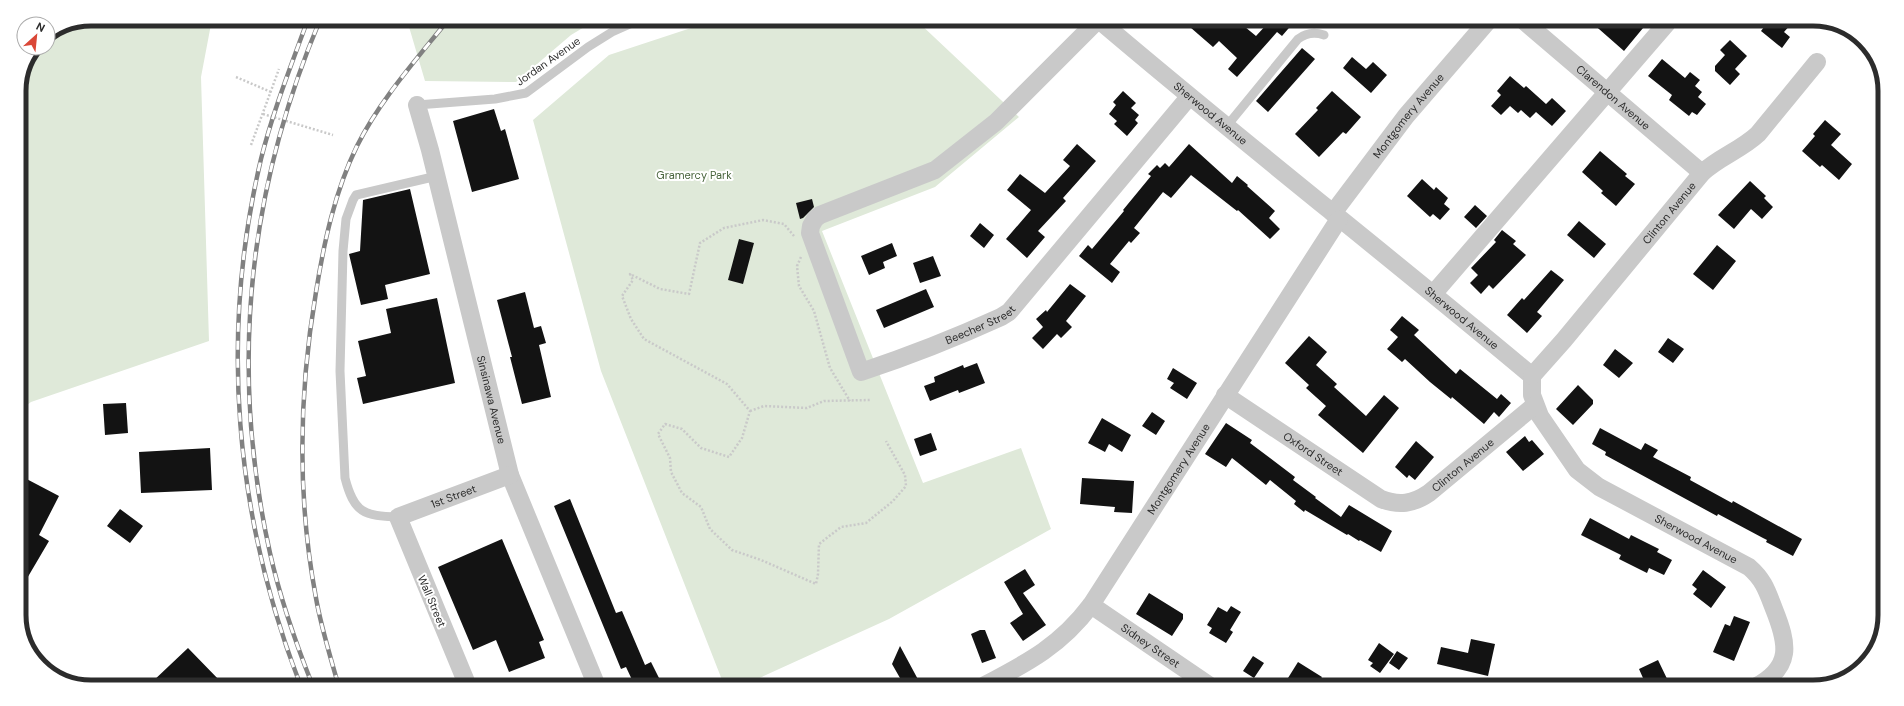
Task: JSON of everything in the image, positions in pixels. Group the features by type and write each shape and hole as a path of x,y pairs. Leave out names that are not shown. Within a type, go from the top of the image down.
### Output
{"street":[{"name":"Beecher Street","path":"1092,26 996,122 935,170 833,209 815,219 811,226 810,233 861,372 909,356 947,341 1009,312 1189,97"},
{"name":"Sherwood Avenue","path":"1106,26 1189,97 1434,294 1532,376 1532,395 1540,416 1568,458 1586,479 1749,567 1764,583 1783,630 1786,644 1782,665 1776,673 1766,680"},
{"name":"Montgomery Avenue","path":"994,680 1031,659 1062,638 1077,624 1225,395 1336,216 1406,116 1485,26"},
{"name":"Clarendon Avenue","path":"1530,26 1702,173"},
{"path":"1434,294 1664,26"},
{"name":"Clinton Avenue","path":"1532,376 1564,340 1702,173 1710,165 1748,143 1818,62"},
{"name":"Sinsinawa Avenue","path":"417,104 437,176 510,474 594,680"},
{"name":"Oxford Street","path":"1225,395 1381,499 1405,504"},
{"name":"Clinton Avenue","path":"1405,504 1420,499 1429,493 1535,405"},
{"name":"1st Street","path":"398,517 510,474"},
{"name":"Wall Street","path":"398,517 465,680"},
{"name":"Sidney Street","path":"1091,604 1201,680"}],"lane":[{"name":"Jordan Avenue","path":"417,104 495,99 526,93 588,47 612,32 626,26"},
{"path":"1226,127 1298,39 1303,35 1324,34"},
{"path":"398,517 373,516 364,512 356,505 348,491 345,478 340,370 343,251 346,219 356,195 437,176"}],"path":[{"path":"251,145 279,68"},
{"path":"236,77 271,92"},
{"path":"263,114 333,135"},
{"path":"750,411 727,384 644,339 631,318 622,296 633,280 630,274 660,288 689,294 700,243 724,228 763,220 784,224 796,239"},
{"path":"802,255 797,266 799,286 814,311 830,368 850,401"},
{"path":"750,411 764,406 807,408 824,401 871,400"},
{"path":"750,411 742,438 729,457 701,448 682,429 665,424 658,434 670,458 671,472 682,493 701,507 710,529 732,550 761,560 816,584 818,574 819,544 841,527 866,523 893,501 906,486 905,475 886,441"}],"green space":[{"path":"211,26 201,77 209,341 31,402 26,406 26,91 27,79 31,66 36,56 56,56 56,36 66,31 79,27"},
{"path":"409,26 586,26 571,35 516,82 425,81"},
{"name":"Gramercy Park","path":"701,26 922,26 1019,117 935,187 822,231 923,483 1021,448 1051,529 889,619 755,680 722,680 601,371 533,120 609,55"}],"building":[{"path":"1189,26 1244,26 1256,36 1265,26 1291,26 1282,36 1277,32 1237,77 1228,69 1237,58 1219,41 1213,47"},
{"path":"1596,26 1645,26 1624,51"},
{"path":"1765,26 1789,26 1784,32 1790,37 1782,48 1761,31"},
{"path":"1730,40 1747,56 1735,69 1740,74 1730,85 1715,71 1715,66 1725,55 1720,50"},
{"path":"1302,48 1315,59 1268,112 1256,101"},
{"path":"1352,57 1366,69 1373,62 1387,75 1371,93 1343,68"},
{"path":"1662,59 1685,78 1690,72 1700,80 1695,86 1702,92 1698,97 1706,104 1697,115 1692,112 1689,116 1669,100 1672,95 1648,76"},
{"path":"1510,76 1524,88 1526,86 1546,104 1552,98 1566,111 1552,126 1536,112 1530,118 1521,110 1518,113 1510,106 1501,115 1491,106 1501,95 1497,91"},
{"path":"1123,91 1136,103 1131,108 1139,115 1135,120 1138,123 1127,136 1114,124 1117,121 1109,114 1116,105 1113,102"},
{"path":"1332,91 1361,117 1346,134 1343,132 1319,157 1295,134 1318,110 1316,108"},
{"path":"494,109 501,131 505,129 519,179 472,192 453,121"},
{"path":"1825,120 1841,134 1831,145 1852,164 1839,180 1822,165 1820,167 1802,151 1815,136 1813,134"},
{"path":"1077,144 1096,161 1063,198 1066,201 1038,231 1045,237 1027,258 1006,239 1031,210 1007,190 1020,174 1045,193 1070,166 1063,160"},
{"path":"1189,144 1232,183 1237,176 1248,185 1247,186 1275,211 1269,218 1280,229 1270,239 1238,210 1237,211 1191,175 1171,198 1163,192 1134,228 1140,233 1131,243 1129,241 1110,264 1120,272 1112,283 1079,256 1088,245 1092,249 1124,211 1123,210 1151,176 1148,174 1157,165 1160,168 1165,163 1169,167"},
{"path":"1600,151 1627,174 1625,176 1635,184 1616,206 1601,193 1603,191 1582,172"},
{"path":"1422,179 1434,190 1436,187 1448,198 1444,204 1450,209 1440,220 1433,214 1430,217 1407,196"},
{"path":"1750,181 1766,196 1764,198 1773,207 1762,219 1751,209 1734,229 1718,215"},
{"path":"410,189 430,274 385,285 388,299 361,305 349,254 360,251 363,200"},
{"path":"812,199 814,207 800,219 796,203"},
{"path":"1475,205 1487,216 1476,228 1464,217"},
{"path":"1579,221 1606,244 1594,258 1567,235"},
{"path":"980,223 994,235 984,248 970,236"},
{"path":"1502,230 1516,241 1513,244 1526,255 1493,289 1489,285 1481,294 1470,283 1478,275 1471,268 1496,242 1494,240"},
{"path":"739,239 754,243 743,284 728,280"},
{"path":"892,243 897,256 883,262 885,268 869,275 861,256"},
{"path":"1717,245 1736,261 1713,290 1693,274"},
{"path":"933,256 941,276 920,283 913,263"},
{"path":"1551,270 1564,280 1537,312 1542,316 1527,333 1507,315 1522,298 1524,300"},
{"path":"1070,284 1086,296 1066,321 1072,327 1061,338 1057,334 1043,349 1032,338 1043,327 1036,319 1046,310 1047,312"},
{"path":"926,289 934,307 884,328 876,310"},
{"path":"525,292 534,328 541,326 546,343 539,345 551,397 522,404 510,357 512,357 497,300"},
{"path":"437,298 455,383 363,404 357,378 366,376 358,341 391,333 386,309"},
{"path":"1402,316 1419,330 1414,335 1456,374 1460,369 1497,399 1501,394 1511,403 1499,417 1494,412 1484,424 1452,397 1451,399 1430,382 1405,359 1402,362 1387,349 1398,337 1390,330"},
{"path":"1309,336 1327,352 1316,365 1337,384 1334,387 1366,416 1384,395 1399,408 1363,453 1318,415 1326,406 1306,388 1309,385 1285,363"},
{"path":"1668,338 1684,349 1673,363 1658,352"},
{"path":"1615,349 1633,363 1619,378 1603,365"},
{"path":"977,363 985,383 959,393 958,390 930,401 924,386 935,382 934,377 963,365 964,368"},
{"path":"1173,368 1197,383 1187,399 1170,388 1174,383 1167,379"},
{"path":"1578,385 1593,400 1593,404 1573,425 1556,409"},
{"path":"126,403 128,433 105,435 103,404"},
{"path":"1152,412 1165,421 1156,435 1142,426"},
{"path":"1102,418 1131,435 1122,452 1109,444 1105,452 1088,443"},
{"path":"1226,423 1252,440 1250,443 1295,477 1293,480 1341,517 1349,505 1392,531 1381,552 1348,534 1347,535 1305,510 1304,512 1294,504 1296,501 1270,480 1266,485 1232,458 1226,467 1205,454"},
{"path":"1600,428 1641,450 1645,443 1658,450 1653,457 1691,477 1690,480 1732,503 1733,501 1802,539 1793,556 1766,542 1767,540 1718,514 1717,516 1605,455 1606,452 1592,444"},
{"path":"931,433 937,450 920,456 914,439"},
{"path":"1525,436 1529,442 1532,440 1544,454 1523,471 1506,452"},
{"path":"1416,441 1434,457 1415,480 1409,475 1407,478 1395,467"},
{"path":"210,448 212,490 141,493 139,452"},
{"path":"1082,478 1134,481 1132,513 1114,512 1115,507 1080,504"},
{"path":"26,479 59,496 39,535 49,541 26,580"},
{"path":"570,499 616,613 622,611 645,665 651,662 660,680 632,680 626,667 621,669 554,506"},
{"path":"120,509 143,526 130,543 107,526"},
{"path":"1590,518 1629,539 1631,535 1659,549 1657,552 1672,560 1664,575 1649,568 1647,573 1619,559 1621,555 1581,535"},
{"path":"502,539 544,640 539,642 545,658 509,672 496,640 473,650 438,567"},
{"path":"1025,569 1035,585 1023,593 1046,625 1023,641 1010,623 1023,614 1004,582"},
{"path":"1703,570 1726,587 1711,608 1693,594 1697,589 1692,585"},
{"path":"1149,593 1183,614 1183,619 1172,636 1136,614"},
{"path":"1231,606 1241,612 1230,630 1233,632 1226,643 1209,633 1212,628 1207,625 1218,607 1227,612"},
{"path":"1734,616 1750,622 1734,661 1713,652 1725,624 1730,626"},
{"path":"980,630 985,630 996,658 982,663 971,634"},
{"path":"1471,639 1495,644 1488,676 1437,664 1441,647 1468,653"},
{"path":"1379,643 1394,654 1380,673 1370,666 1373,663 1368,660"},
{"path":"900,646 918,680 901,680 892,664"},
{"path":"188,648 219,680 154,680"},
{"path":"1397,651 1408,658 1399,670 1389,663"},
{"path":"1253,656 1264,663 1254,678 1243,671"},
{"path":"1658,660 1668,680 1644,680 1639,669"},
{"path":"1298,662 1322,677 1320,680 1287,680"}],"railway":[{"path":"299,680 278,620 261,556 248,490 240,424 238,358 240,292 248,225 261,159 277,106 305,26"},
{"path":"310,680 288,619 278,586 257,484 250,416 249,349 252,282 261,216 276,150 295,85 318,26"},
{"path":"337,680 316,598 310,560 303,483 302,445 306,368 316,292 336,199 357,146 387,96 443,26"}]}
